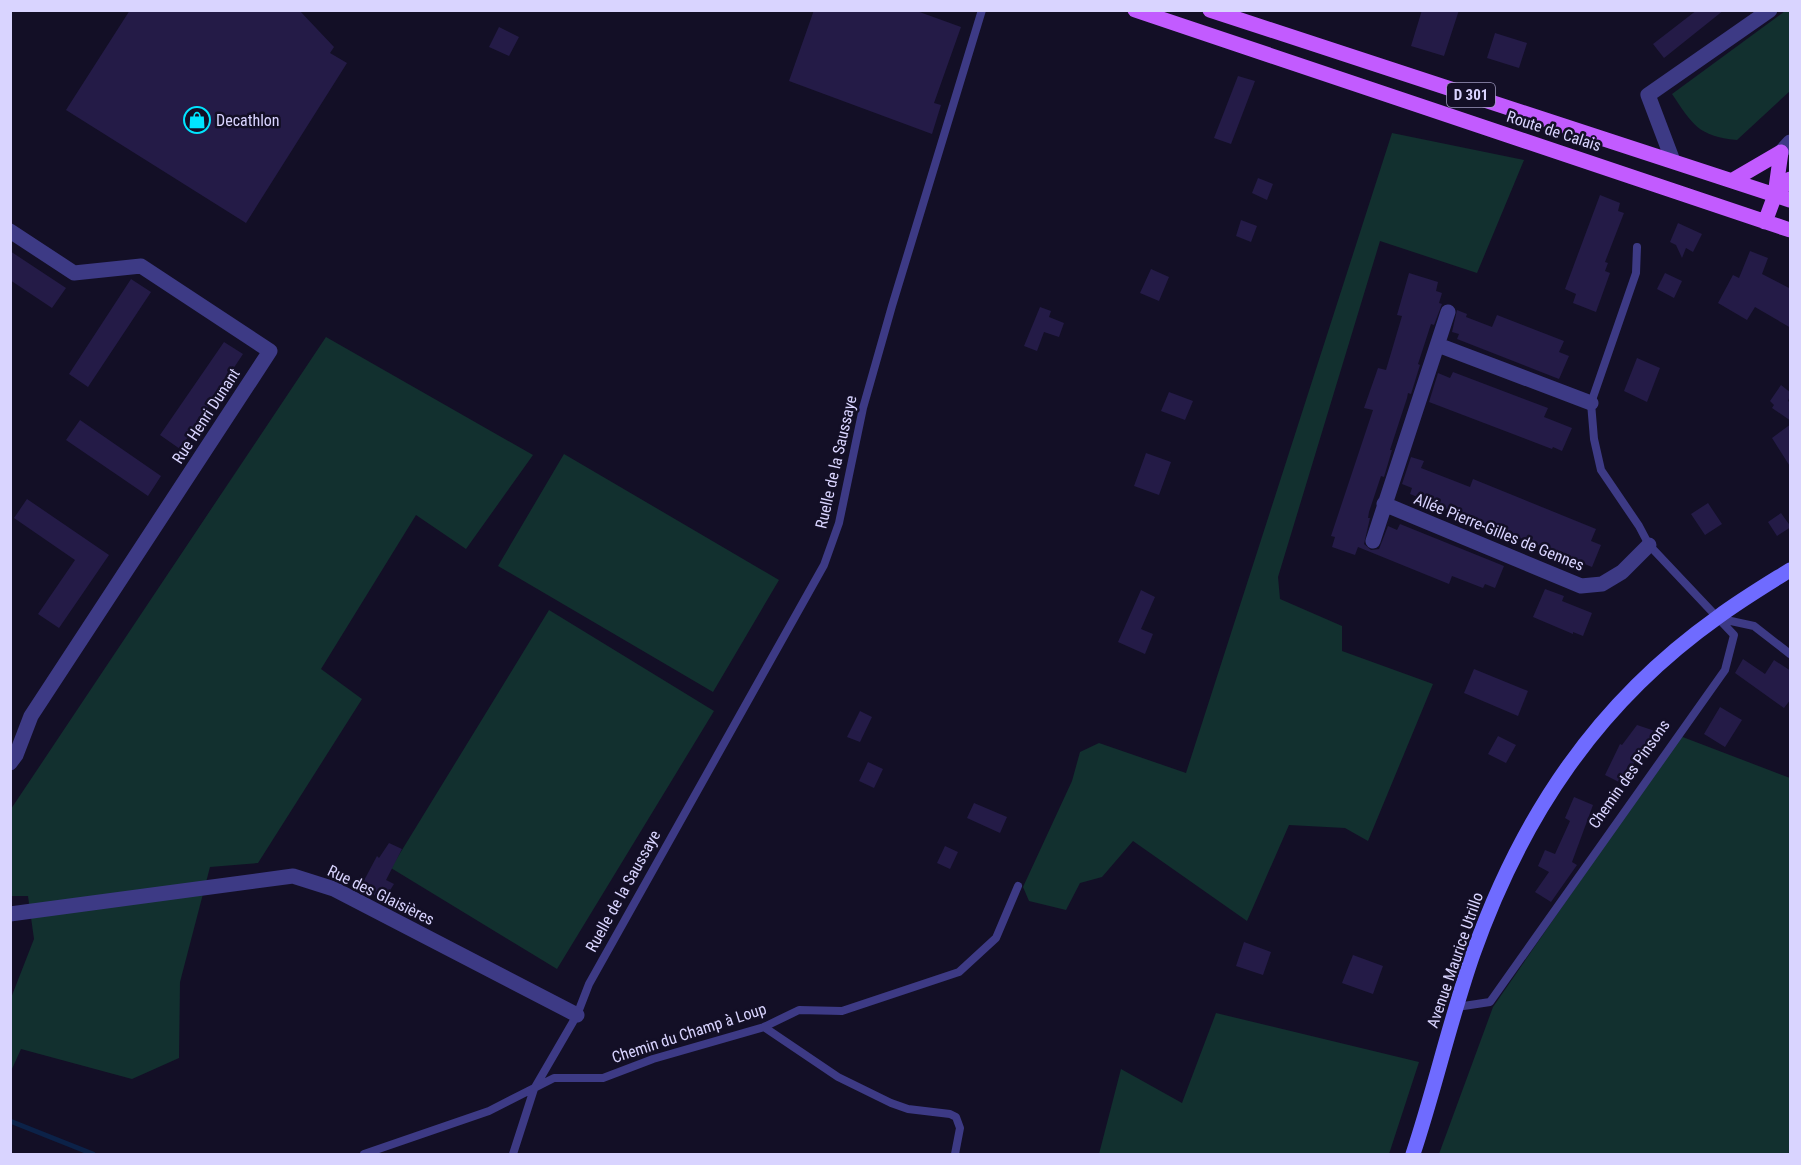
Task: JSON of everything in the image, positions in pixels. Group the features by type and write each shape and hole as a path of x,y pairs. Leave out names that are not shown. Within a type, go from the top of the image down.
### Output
{"main road":[{"name":"Route de Calais","path":"1135,10 1791,230"},
{"name":"Route de Calais","path":"1210,10 1791,200"},
{"path":"1765,222 1775,195 1786,147"},
{"path":"1733,180 1786,147"},
{"path":"1775,195 1791,179"},
{"name":"Avenue Maurice Utrillo","path":"1413,1155 1472,957 1501,883 1520,843 1558,778 1620,702 1672,653 1717,618 1791,570"}],"street":[{"path":"1673,161 1648,95 1770,10"},
{"name":"Rue Henri Dunant","path":"10,231 74,273 141,266 270,351 31,716 12,756"},
{"path":"1373,541 1448,312"},
{"path":"1438,345 1591,403"},
{"name":"Allée Pierre-Gilles de Gennes","path":"1384,504 1581,586 1602,584 1622,572 1649,545"},
{"name":"Rue des Glaisières","path":"10,914 293,876 334,889 577,1015"}],"lane":[{"name":"Ruelle de la Saussaye","path":"513,1155 534,1089 577,1015 589,984 824,565 839,523 863,408 888,317 982,10"},
{"name":"Chemin des Pinsons","path":"1457,1007 1490,1002 1725,670 1734,635 1649,545 1639,526 1601,470 1594,439 1591,403 1636,273 1637,247"},
{"path":"1717,618 1754,626 1791,654"},
{"name":"Chemin du Champ à Loup","path":"364,1155 489,1111 554,1078 603,1078 653,1059 764,1027 799,1010 842,1011 959,972 996,938 1018,886"},
{"path":"764,1027 838,1077 891,1103 908,1109 950,1114 956,1117 960,1128 955,1155"}],"green space":[{"path":"1785,11 1790,11 1790,91 1737,140 1705,132 1692,121 1672,94"},
{"path":"1392,133 1524,160 1477,273 1380,241 1278,577 1280,599 1342,626 1342,651 1433,684 1368,841 1345,828 1289,825 1247,921 1133,841 1102,877 1080,883 1066,910 1029,901 1023,887 1072,781 1080,752 1099,743 1186,773"},
{"path":"326,337 533,455 466,549 416,515 321,669 362,699 258,863 210,867 180,982 179,1058 132,1079 21,1049 11,1071 11,998 34,939 28,896 11,896 11,809"},
{"path":"564,454 779,580 713,692 498,566"},
{"path":"549,610 714,711 557,969 391,868"},
{"path":"1680,736 1790,778 1790,1154 1439,1154 1493,1007"},
{"path":"1216,1013 1419,1062 1389,1154 1099,1154 1121,1069 1182,1103"}],"building":[{"name":"Decathlon","path":"130,10 299,10 334,47 330,53 347,63 246,223 66,110"},
{"path":"814,10 914,10 961,27 934,103 941,105 932,134 789,81"},
{"path":"1422,10 1459,10 1444,56 1411,46"},
{"path":"1697,10 1724,10 1664,58 1653,44"},
{"path":"499,27 519,37 509,56 489,47"},
{"path":"1495,33 1527,43 1519,68 1487,58"},
{"path":"1238,76 1255,81 1231,144 1214,138"},
{"path":"1258,178 1273,184 1267,200 1252,193"},
{"path":"1600,195 1620,203 1618,211 1624,213 1605,262 1608,263 1605,271 1610,273 1596,312 1573,303 1576,294 1565,289"},
{"path":"1241,220 1257,226 1251,242 1236,236"},
{"path":"1678,223 1702,234 1693,252 1686,248 1682,258 1676,245 1670,242"},
{"path":"10,251 66,288 52,308 10,280"},
{"path":"1750,251 1768,258 1762,274 1791,289 1791,328 1755,307 1747,320 1718,303 1733,275 1739,278"},
{"path":"1151,269 1169,277 1159,301 1140,293"},
{"path":"1409,273 1438,282 1436,291 1442,293 1439,303 1442,304 1434,325 1431,324 1411,394 1408,393 1390,450 1392,450 1384,477 1381,476 1369,512 1368,518 1370,518 1364,544 1371,550 1379,549 1388,526 1397,530 1400,524 1504,566 1495,588 1485,584 1483,588 1452,576 1449,584 1358,547 1355,555 1332,547 1335,537 1331,536 1373,410 1364,408 1378,368 1386,370 1402,316 1397,315"},
{"path":"1665,273 1682,281 1674,298 1657,289"},
{"path":"131,279 151,292 88,387 69,374"},
{"path":"1040,307 1051,311 1049,317 1064,323 1059,337 1044,332 1037,351 1024,346"},
{"path":"1457,310 1467,314 1466,317 1492,327 1497,315 1564,341 1559,352 1569,356 1559,379 1457,339 1459,334 1452,332"},
{"path":"224,342 243,354 180,449 160,435"},
{"path":"1637,358 1660,368 1647,402 1624,391"},
{"path":"1453,372 1548,408 1544,417 1572,428 1562,451 1429,402 1438,373 1450,378"},
{"path":"1781,385 1791,393 1788,401 1791,403 1791,421 1772,408 1774,405 1770,401"},
{"path":"1169,392 1193,401 1185,420 1161,411"},
{"path":"80,420 161,476 148,496 66,440"},
{"path":"1791,424 1791,468 1772,438"},
{"path":"1146,453 1171,462 1159,495 1134,486"},
{"path":"1411,457 1424,461 1421,468 1470,487 1473,479 1596,529 1591,541 1601,545 1592,567 1410,494 1412,488 1402,484"},
{"path":"27,499 109,555 59,628 38,614 75,560 14,518"},
{"path":"1708,503 1722,524 1705,535 1691,514"},
{"path":"1781,513 1791,527 1777,536 1768,522"},
{"path":"1545,589 1564,596 1562,601 1592,613 1583,636 1533,617"},
{"path":"1141,590 1155,597 1141,629 1153,634 1145,654 1118,642"},
{"path":"1743,659 1765,674 1774,660 1791,671 1791,699 1784,708 1735,673"},
{"path":"1474,669 1528,691 1518,716 1464,693"},
{"path":"1720,707 1742,720 1725,747 1704,734"},
{"path":"860,711 872,717 860,742 847,737"},
{"path":"1637,725 1661,733 1640,760 1637,759 1633,765 1630,763 1619,782 1605,775 1620,744 1622,745"},
{"path":"1498,736 1516,745 1506,763 1488,754"},
{"path":"868,762 883,769 874,788 859,781"},
{"path":"1574,797 1593,805 1572,862 1577,865 1551,902 1535,892 1549,872 1538,866 1545,850 1555,854 1570,821 1565,818"},
{"path":"974,803 1007,817 1000,833 967,818"},
{"path":"389,843 402,849 386,880 394,884 384,900 360,888 377,856 379,858"},
{"path":"945,846 958,852 950,869 937,863"},
{"path":"1244,942 1271,952 1263,975 1236,966"},
{"path":"1353,955 1383,966 1373,994 1342,983"}],"waterway":[{"path":"10,1121 93,1154"}],"place":[{"name":"Decathlon","path":"197,120"}]}
